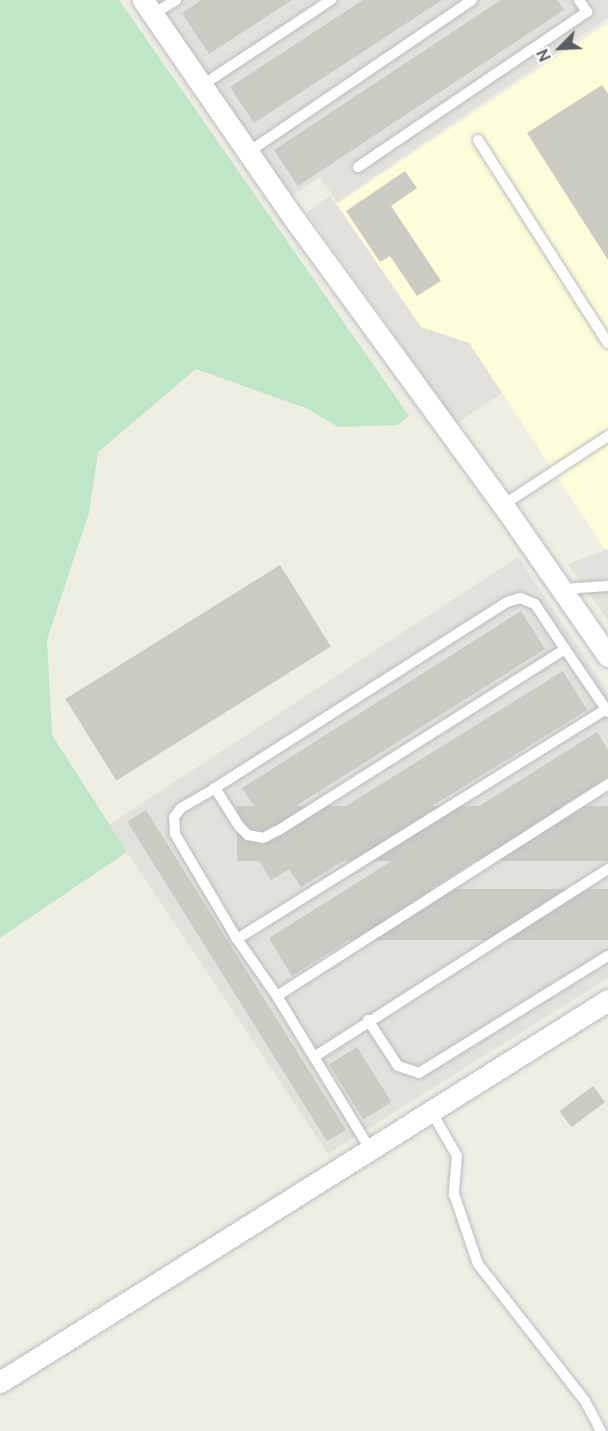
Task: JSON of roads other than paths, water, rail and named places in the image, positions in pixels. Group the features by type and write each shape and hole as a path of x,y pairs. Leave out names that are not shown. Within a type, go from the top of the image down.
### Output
{"street":[{"path":"148,7 247,153 503,505 608,656"},
{"path":"0,1382 608,1000"}],"lane":[{"path":"148,7 176,0"},
{"path":"201,86 331,0"},
{"path":"247,153 472,0"},
{"path":"358,167 587,12 579,0"},
{"path":"478,140 608,343"},
{"path":"503,505 608,436"},
{"path":"563,589 608,586"},
{"path":"237,939 607,710 535,604 520,598 507,602 181,808 174,816 175,834 237,939 277,996 370,1149"},
{"path":"215,788 243,831 248,835 263,838 565,649"},
{"path":"277,996 608,784"},
{"path":"314,1056 608,869"},
{"path":"368,1020 398,1066 419,1073 608,956"},
{"path":"431,1111 457,1156 454,1194 478,1264 585,1401 601,1431"}]}
